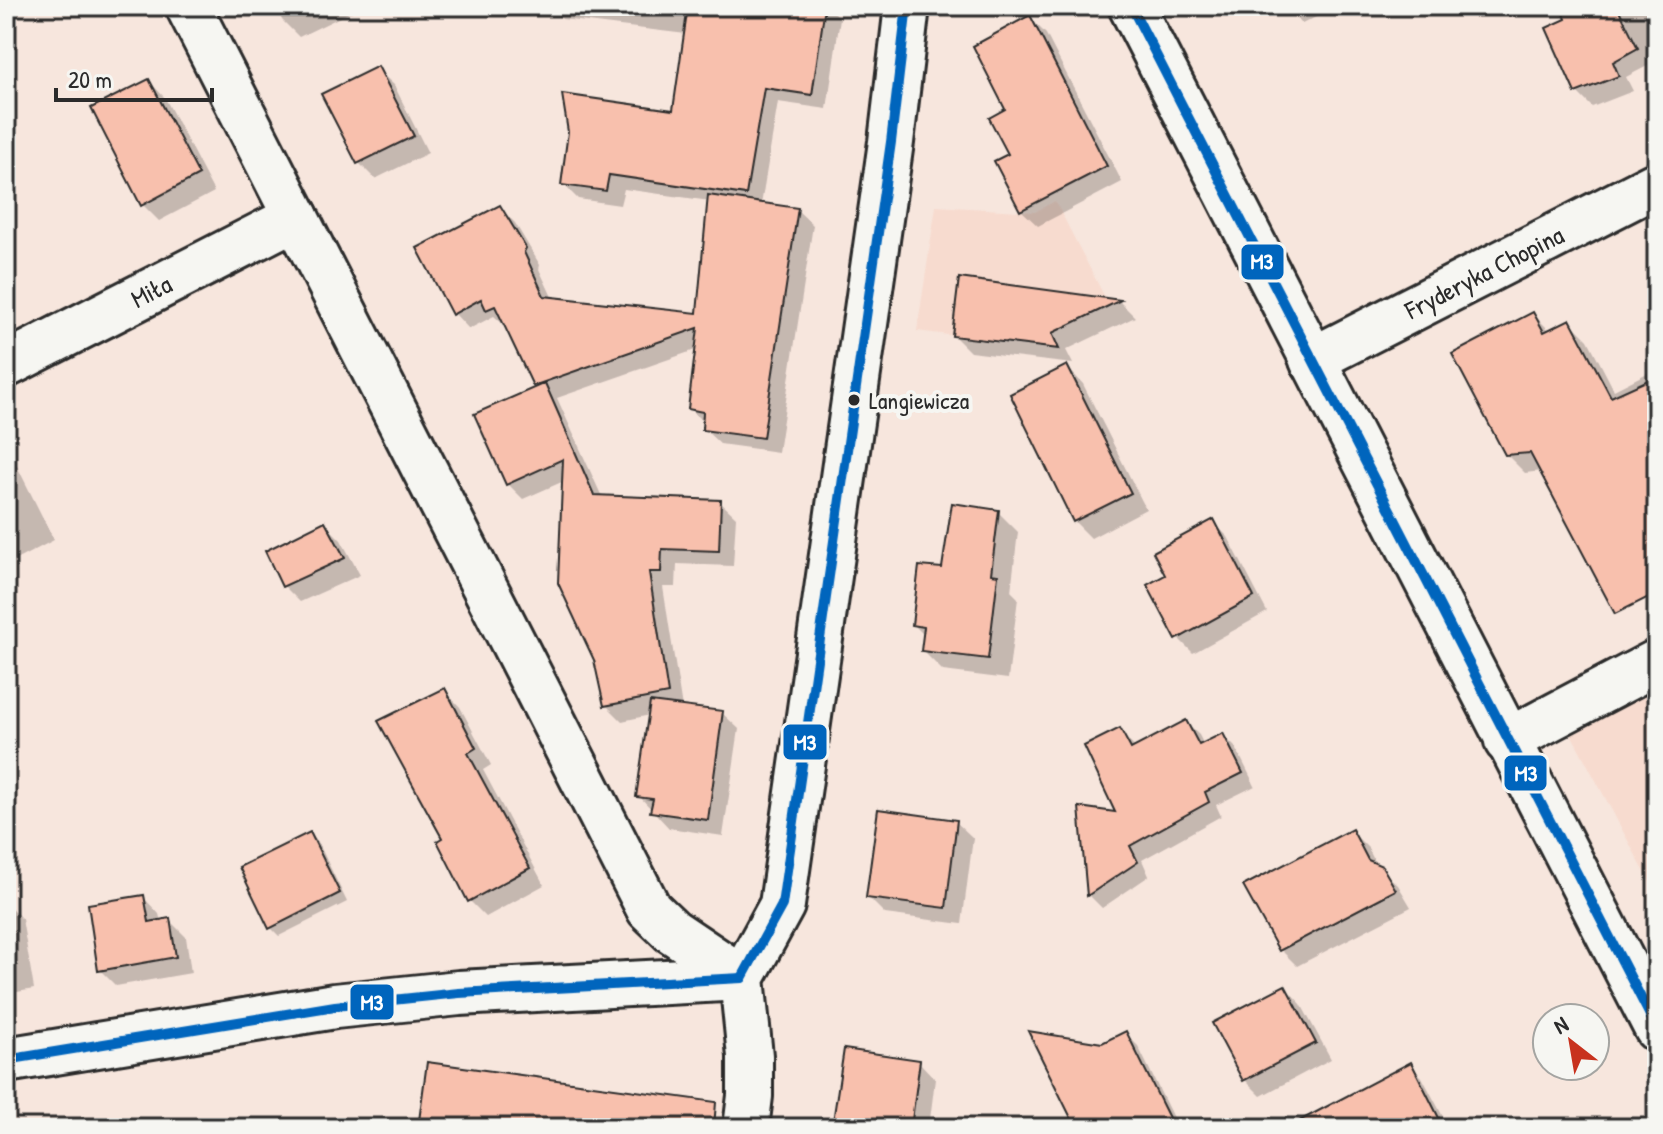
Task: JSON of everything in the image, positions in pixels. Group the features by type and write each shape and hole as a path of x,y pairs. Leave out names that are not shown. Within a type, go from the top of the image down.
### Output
{"street":[{"path":"188,6 649,909 672,931 742,978"},
{"path":"746,1128 750,1056 742,978 782,905 885,188 907,6"},
{"path":"1131,6 1657,1029"},
{"name":"Fryderyka Chopina","path":"1312,360 1657,184"},
{"name":"Miła","path":"6,365 296,217"},
{"path":"1507,741 1657,662"},
{"path":"6,1060 335,1006 459,993 742,978"}],"shaded area":[{"path":"1055,201 1109,305 1027,345 917,331 936,206 1035,212"},
{"path":"1657,685 1657,879 1650,882 1569,730"}],"building":[{"path":"688,6 825,6 812,95 764,88 746,195 609,175 606,191 561,185 568,132 562,94 673,110"},
{"path":"1561,6 1617,6 1638,48 1613,62 1619,76 1575,93 1546,28 1566,19"},
{"path":"1030,15 1107,166 1020,211 994,161 1008,154 989,118 1005,109 973,46"},
{"path":"378,66 414,136 357,164 321,94"},
{"path":"149,79 199,175 141,206 91,108"},
{"path":"708,195 798,208 763,438 702,430 703,412 688,409 698,328 533,386 495,306 486,310 481,299 452,315 417,248 500,205 526,248 524,252 544,296 697,313"},
{"path":"959,278 1121,300 1052,333 1059,349 952,336"},
{"path":"1533,312 1544,332 1570,319 1611,397 1657,376 1657,593 1615,614 1530,453 1505,455 1452,354"},
{"path":"1067,365 1131,493 1073,522 1010,394"},
{"path":"545,383 594,495 721,500 719,551 662,549 661,572 649,572 668,694 604,706 594,660 558,583 563,459 506,485 474,414"},
{"path":"952,503 999,510 991,574 998,575 988,659 921,651 924,627 912,625 919,566 942,568"},
{"path":"1214,519 1254,597 1176,640 1147,585 1165,575 1153,552"},
{"path":"325,521 345,558 282,587 265,551"},
{"path":"445,688 476,748 468,753 530,868 468,902 437,841 442,838 378,721"},
{"path":"650,702 723,711 708,820 650,812 653,799 636,797"},
{"path":"1186,720 1199,745 1223,733 1243,773 1205,792 1209,802 1130,846 1138,862 1087,896 1079,807 1115,812 1084,746 1120,728 1131,749"},
{"path":"878,809 957,820 946,908 866,898"},
{"path":"1352,829 1368,860 1382,866 1396,890 1279,951 1243,886"},
{"path":"310,832 340,893 269,929 239,867"},
{"path":"144,895 149,922 170,918 176,957 98,971 88,904"},
{"path":"1285,985 1316,1043 1243,1081 1212,1023"},
{"path":"1028,1031 1102,1043 1126,1031 1174,1128 1076,1128"},
{"path":"844,1049 920,1060 911,1128 832,1128"},
{"path":"427,1062 716,1102 714,1128 418,1128"},
{"path":"1411,1062 1444,1128 1286,1128"}],"transit line":[{"name":"M3","path":"742,978 782,905 891,142 907,6"},
{"name":"M3","path":"1131,6 1657,1029"},
{"name":"M3","path":"6,1060 335,1006 459,993 742,978"}],"place":[{"name":"Langiewicza","path":"854,400"}]}
